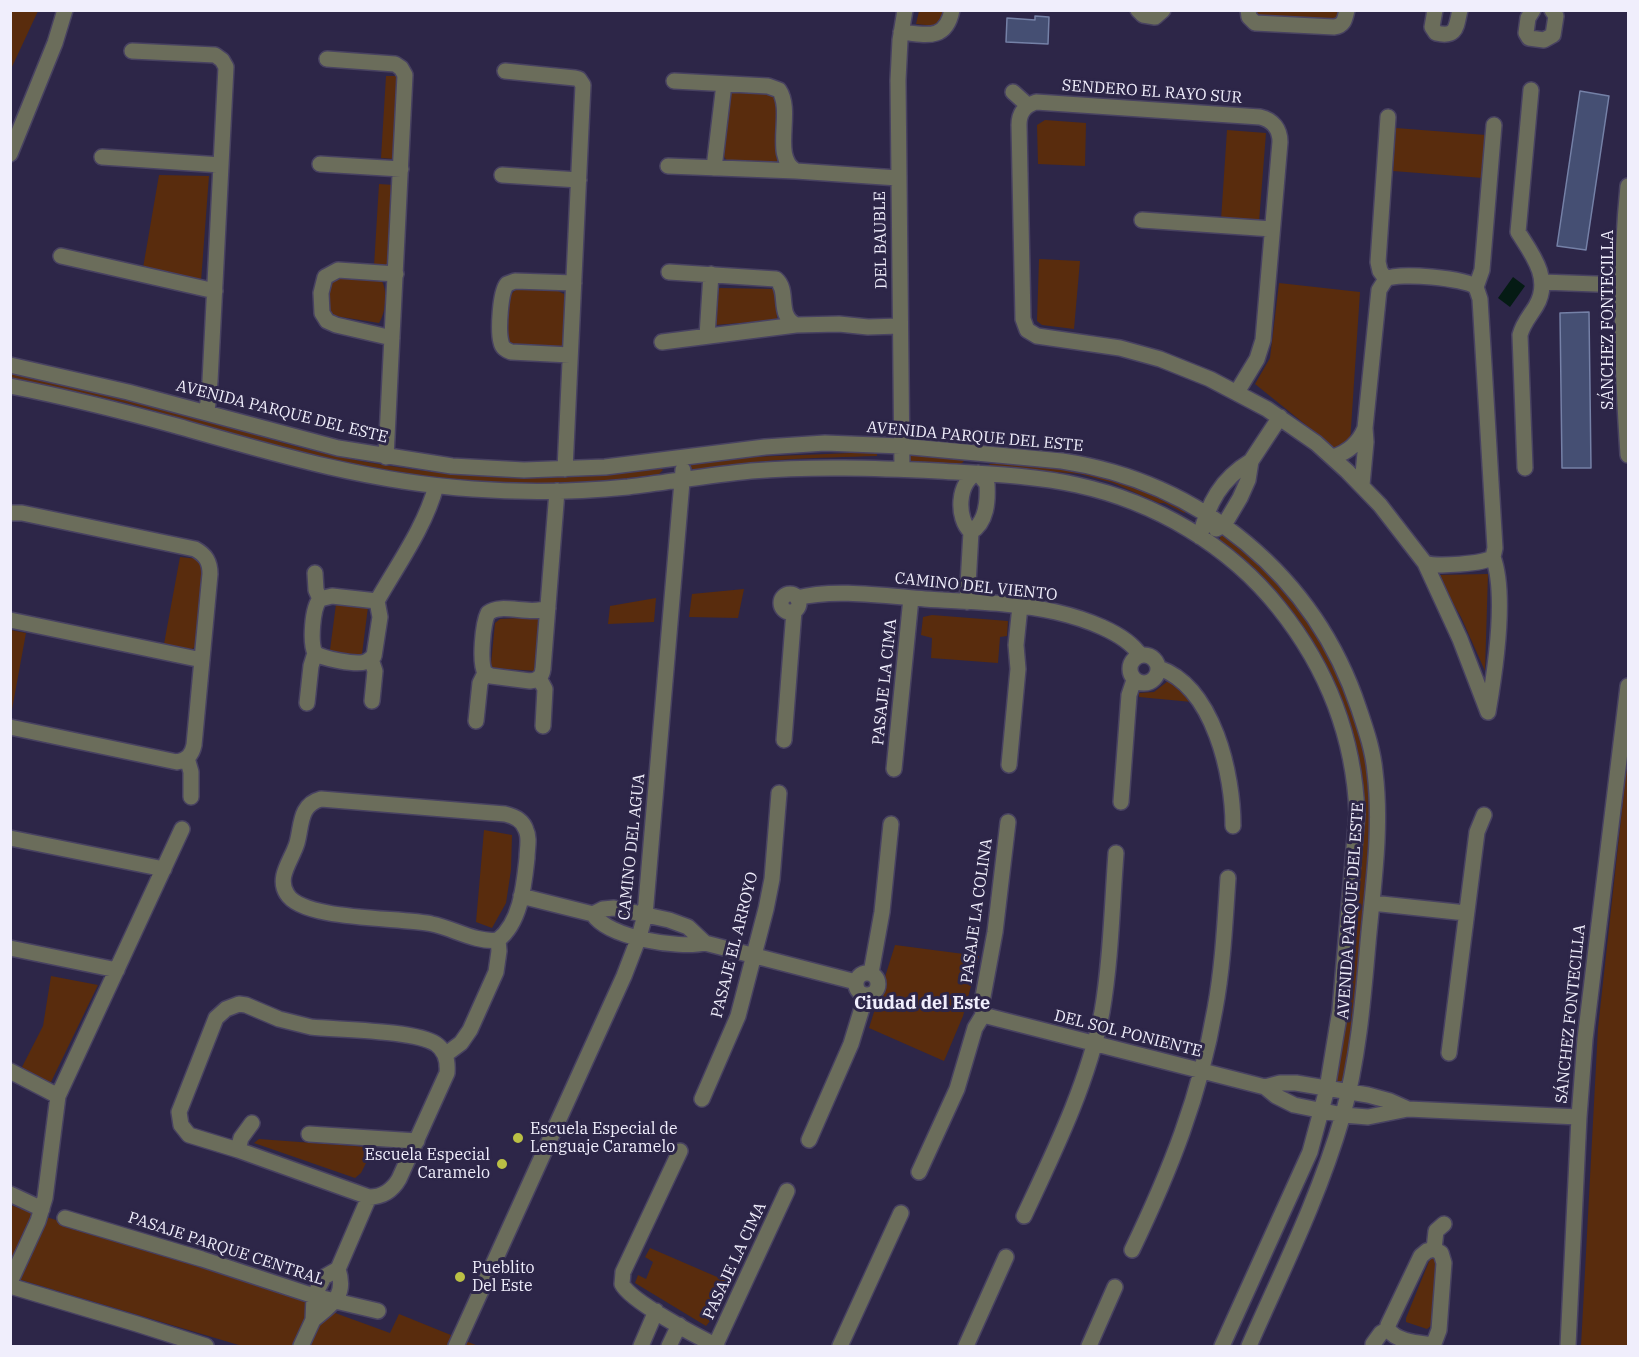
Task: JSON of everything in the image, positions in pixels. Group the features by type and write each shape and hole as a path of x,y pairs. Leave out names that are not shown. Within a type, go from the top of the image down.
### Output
{"street":[{"path":"10,154 55,43 65,10"},
{"name":"DEL BAUBLE","path":"902,469 898,80 905,10"},
{"path":"901,32 931,35 937,33 947,26 952,10"},
{"path":"1138,10 1143,15 1152,17 1158,16 1163,10"},
{"path":"1435,10 1431,27 1436,33 1445,35 1455,30 1460,10"},
{"path":"1533,10 1528,18 1526,33 1529,38 1544,40 1553,35 1556,16 1552,10"},
{"path":"1250,15 1255,23 1334,27 1344,17"},
{"path":"132,51 211,54 222,60 226,71 207,412"},
{"path":"327,59 395,64 404,71 386,457"},
{"path":"505,71 575,78 581,82 584,89 565,469"},
{"path":"674,81 768,86 779,90 784,101 785,159 796,171"},
{"path":"714,168 724,84"},
{"path":"1525,468 1520,335 1522,323 1538,303 1542,282 1536,259 1518,232 1531,90"},
{"path":"1013,92 1026,107 1020,115 1019,125 1023,319 1027,330 1037,336 1138,352 1181,367 1238,392 1281,417 1333,457 1362,485 1425,563 1460,639 1488,712 1498,635 1498,585 1493,558 1495,549 1480,299 1476,287 1482,270 1494,125"},
{"name":"SENDERO EL RAYO SUR","path":"1026,107 1036,102 1260,117 1275,124 1280,142 1272,229"},
{"path":"1386,279 1380,271 1378,262 1388,117"},
{"path":"102,157 221,165"},
{"path":"320,164 401,169"},
{"path":"668,166 898,178"},
{"path":"502,175 579,180"},
{"name":"SÁNCHEZ FONTECILLA","path":"1629,186 1623,285 1624,394 1629,454"},
{"path":"1142,220 1272,229 1263,340 1257,358 1238,392"},
{"path":"61,256 215,291"},
{"path":"392,338 327,321 322,313 321,293 326,277 333,271 396,274"},
{"path":"669,272 776,279 782,285 787,319 796,325"},
{"path":"707,336 711,274"},
{"path":"1362,485 1365,428 1379,291 1386,279 1400,275 1464,281 1476,287"},
{"path":"570,355 511,352 504,348 500,341 502,294 507,284 515,281 574,283"},
{"path":"1542,282 1623,285"},
{"path":"662,342 796,325 900,326"},
{"name":"AVENIDA PARQUE DEL ESTE","path":"10,365 207,412 311,441 386,457 484,469 565,469 605,467 684,456 795,445 863,444 981,452 1074,463 1116,472 1164,491 1206,512 1224,525 1260,555 1303,602 1334,649 1354,693 1372,751 1377,795 1372,903 1362,1018 1348,1093 1317,1191 1249,1347"},
{"name":"AVENIDA PARQUE DEL ESTE","path":"10,386 137,415 324,467 436,486 501,491 557,491 626,487 789,469 902,469 1049,480 1102,491 1153,510 1200,537 1245,570 1293,625 1320,670 1340,715 1348,739 1356,789 1356,833 1337,1033 1327,1089 1310,1152 1222,1347"},
{"path":"1200,537 1206,512 1229,477 1251,460 1281,417"},
{"path":"1333,457 1351,449 1365,428"},
{"path":"971,532 981,524 985,513 987,484 978,473 981,452"},
{"name":"CAMINO DEL AGUA","path":"456,1347 624,976 645,915 684,456"},
{"path":"1200,537 1224,525 1245,489 1251,460"},
{"path":"967,602 971,532 962,519 964,489 968,479 978,473"},
{"path":"376,601 419,528 436,486"},
{"path":"485,673 491,676 530,681 539,678 543,669 557,491"},
{"path":"10,513 22,513 195,549 201,552 210,567 194,745 187,758 182,761 171,761 10,727"},
{"path":"1425,563 1435,565 1485,561 1493,558"},
{"path":"315,573 316,590 320,599"},
{"name":"CAMINO DEL VIENTO","path":"784,740 796,605 825,594 1020,606 1058,613 1093,624 1127,642 1140,655"},
{"path":"308,703 311,666 315,653 312,641 315,608 320,599 332,596 376,601"},
{"name":"PASAJE LA CIMA","path":"894,769 911,598"},
{"path":"315,653 325,658 359,663 370,659 375,652 379,622 380,612 376,601"},
{"path":"1009,765 1018,669 1016,645 1020,606"},
{"path":"477,721 480,683 485,673 482,662 485,621 488,613 499,608 530,612 548,609"},
{"path":"10,620 202,660"},
{"path":"1121,802 1129,695 1134,680 1130,668 1133,660 1140,655 1152,657 1159,668 1173,674 1186,686 1203,708 1217,735 1232,794 1233,826"},
{"path":"370,659 375,670 372,701"},
{"path":"1134,680 1142,684 1151,682 1157,676 1159,668"},
{"path":"539,678 545,689 543,726"},
{"name":"SÁNCHEZ FONTECILLA","path":"1568,1347 1579,1117 1593,962 1629,686"},
{"path":"187,758 191,772 191,797"},
{"name":"PASAJE EL ARROYO","path":"702,1099 732,1032 770,895 779,793"},
{"path":"328,799 505,814 517,818 526,828 528,841 521,896 509,929 498,940 487,941 444,926 413,920 319,911 298,905 288,895 283,884 284,873 296,845 302,814 315,801 328,799"},
{"path":"1449,1053 1477,832 1484,815"},
{"name":"PASAJE LA COLINA","path":"919,1172 957,1089 975,1028 982,1015 982,1002 995,932 1008,822"},
{"path":"871,973 882,912 891,824"},
{"path":"182,829 58,1096 48,1183 42,1209 10,1284 206,1347"},
{"path":"10,838 164,869"},
{"path":"1024,1216 1064,1129 1094,1043 1106,981 1116,853"},
{"path":"1132,1250 1177,1149 1201,1071 1216,1006 1228,878"},
{"path":"521,896 593,914 604,926 639,937 678,946 705,943 856,982"},
{"path":"1372,903 1466,914"},
{"path":"593,914 603,909 614,908 669,920 688,927 705,943"},
{"path":"445,1055 454,1050 466,1037 484,1000 496,972 498,940"},
{"path":"10,948 117,970"},
{"path":"863,973 871,973 877,978 878,988 873,994 866,995 860,992 856,982 863,973"},
{"path":"809,1140 851,1044 866,995"},
{"path":"246,1005 279,1019 311,1027 412,1037 433,1042 445,1055 447,1073 396,1185 385,1194 369,1197 189,1135 181,1125 179,1112 216,1018 232,1006 246,1005"},
{"name":"DEL SOL PONIENTE","path":"982,1015 1265,1087 1276,1096 1294,1105 1342,1115 1368,1117 1408,1109 1579,1117"},
{"path":"10,1071 58,1096"},
{"name":"DEL SOL PONIENTE","path":"1265,1087 1280,1083 1296,1083 1390,1101 1408,1109"},
{"path":"238,1150 241,1138 252,1123"},
{"path":"309,1134 417,1141"},
{"path":"680,1151 623,1272 622,1284 627,1292 716,1346"},
{"name":"PASAJE LA CIMA","path":"716,1346 787,1191"},
{"path":"10,1194 42,1209"},
{"path":"302,1347 313,1320 314,1296 324,1277 338,1269 369,1197"},
{"path":"840,1347 901,1213"},
{"name":"PASAJE PARQUE CENTRAL","path":"65,1218 202,1259 314,1296 378,1311"},
{"path":"1434,1249 1436,1231 1444,1224"},
{"path":"1434,1249 1441,1253 1444,1263 1439,1330 1433,1346 1392,1334 1388,1325 1419,1260 1424,1253 1434,1249"},
{"path":"966,1347 1005,1257"},
{"path":"313,1320 336,1302 342,1282 338,1269"},
{"path":"1089,1347 1115,1287"},
{"path":"641,1347 656,1311"},
{"path":"669,1347 679,1325"},
{"path":"1373,1344 1381,1333 1388,1329"}],"shaded area":[{"path":"1257,10 1342,11 1338,20 1263,16 1256,13"},
{"path":"10,11 38,11 11,69"},
{"path":"919,11 945,11 943,19 936,26 916,24"},
{"path":"386,76 399,76 396,159 381,158"},
{"path":"733,90 770,93 779,98 780,158 774,164 728,162 722,154 728,96"},
{"path":"1045,120 1086,123 1085,166 1038,164 1037,125"},
{"path":"1396,128 1486,135 1483,178 1393,171"},
{"path":"1227,130 1266,133 1259,222 1221,220"},
{"path":"159,175 209,176 201,281 143,268"},
{"path":"379,184 394,185 389,267 374,266"},
{"path":"1039,259 1080,261 1074,329 1042,325 1037,321"},
{"path":"333,276 381,280 385,289 385,301 379,323 335,316 325,305"},
{"path":"1513,277 1525,286 1510,307 1498,298"},
{"path":"1279,283 1360,292 1350,443 1337,450 1255,384 1270,358"},
{"path":"719,288 776,289 777,320 715,325"},
{"path":"517,289 556,290 564,294 567,302 565,341 562,347 535,349 508,341 507,305 512,293"},
{"path":"11,371 157,405 306,449 393,467 481,476 526,477 615,473 659,467 663,470 659,474 615,479 526,483 438,478 394,472 306,455 126,403 11,379"},
{"path":"877,452 877,456 764,461 697,472 691,468 690,463 726,458"},
{"path":"905,454 965,460 961,464 906,461"},
{"path":"1009,463 1081,468 1162,498 1186,512 1113,483 1080,474 990,466 989,464"},
{"path":"1222,534 1236,543 1284,590 1323,642 1346,688 1366,759 1370,815 1367,862 1352,1029 1341,1088 1334,1089 1360,773 1354,739 1335,690 1235,555 1219,540"},
{"path":"180,557 199,559 207,567 195,647 191,650 164,644"},
{"path":"1488,574 1485,671 1461,617 1436,575"},
{"path":"744,589 738,618 689,617 692,594"},
{"path":"656,598 654,622 608,624 610,606"},
{"path":"336,604 368,607 362,654 358,658 332,653 330,650"},
{"path":"932,615 1008,621 1007,636 1000,637 998,663 931,658 932,638 921,635 923,617"},
{"path":"540,617 536,671 493,668 491,664 495,623 500,619"},
{"path":"11,630 26,633 10,715"},
{"path":"1168,681 1175,681 1192,702 1139,697 1139,693 1154,692"},
{"path":"1628,755 1628,1346 1581,1346 1598,1028"},
{"path":"484,830 512,835 511,870 506,903 492,928 476,922"},
{"path":"895,945 979,956 963,1016 944,1061 869,1028"},
{"path":"51,976 98,985 51,1082 39,1080 22,1067 43,1026"},
{"path":"259,1139 367,1147 369,1157 361,1173 355,1178 254,1143"},
{"path":"10,1205 294,1298 390,1333 399,1314 478,1346 242,1346 21,1280 11,1276"},
{"path":"650,1248 731,1283 727,1291 719,1288 708,1312 714,1316 706,1326 635,1283 638,1275 646,1279 653,1262 645,1257"},
{"path":"1432,1254 1436,1259 1432,1325 1427,1329 1406,1322 1406,1318"}],"building":[{"path":"1035,16 1049,17 1048,44 1006,42 1007,18 1035,20"},
{"path":"1580,91 1609,96 1586,250 1557,246"},
{"path":"1589,312 1591,468 1562,468 1560,313"}],"place":[{"name":"Escuela Especial de Lenguaje Caramelo","path":"518,1138"},
{"name":"Escuela Especial Caramelo","path":"502,1164"},
{"name":"Pueblito Del Este","path":"460,1277"}],"district":[{"name":"Ciudad del Este","path":"922,1004"}]}
